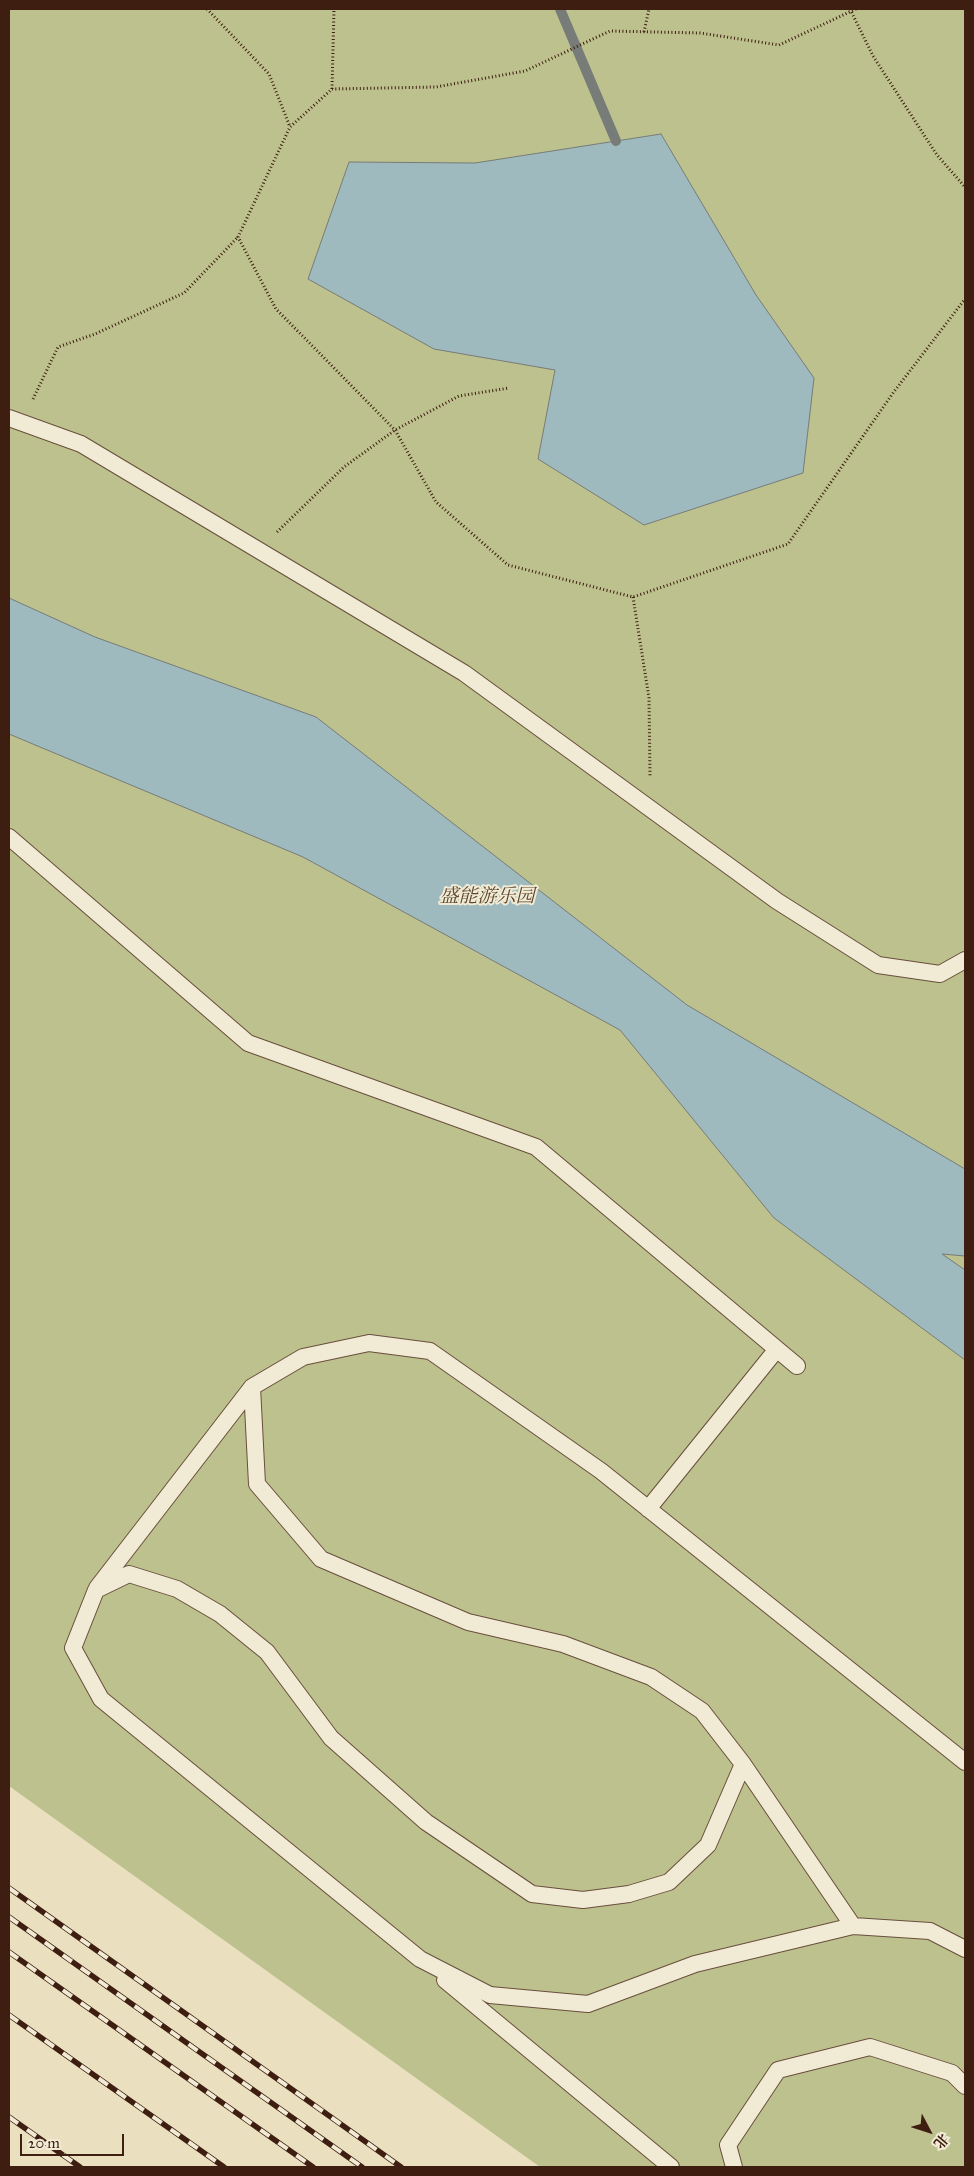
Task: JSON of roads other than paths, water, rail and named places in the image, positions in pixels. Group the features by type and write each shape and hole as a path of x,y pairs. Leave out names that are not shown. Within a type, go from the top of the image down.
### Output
{"lane":[{"path":"15,420 81,444 464,673 777,901 878,965 940,974 965,960"},
{"path":"9,837 248,1043 536,1146 797,1366"},
{"path":"672,2167 101,1699 73,1648 96,1590 252,1387 303,1357 369,1343 430,1351 601,1471 965,1762"},
{"path":"648,1509 777,1349"},
{"path":"252,1387 256,1484 322,1559 468,1622 564,1644 651,1677 702,1711 743,1764 852,1926"},
{"path":"96,1590 129,1574 177,1589 220,1614 267,1652 331,1738 426,1822 532,1894 583,1900 629,1894 670,1882 708,1845 743,1764"},
{"path":"420,1959 490,1995 588,2004 695,1964 852,1926 930,1931 965,1949"},
{"path":"734,2167 728,2145 778,2070 870,2047 952,2073 965,2086"}],"water":[{"path":"661,134 756,295 814,378 803,473 644,525 538,459 555,370 434,349 308,279 349,162 475,163"},
{"path":"9,598 95,637 316,717 687,1005 965,1169 965,1256 942,1254 965,1270 965,1360 774,1218 620,1030 303,857 9,734"}],"waterway":[{"path":"560,9 616,141"}],"railway":[{"path":"9,1888 401,2167"},
{"path":"9,1917 362,2167"},
{"path":"9,1952 313,2167"},
{"path":"9,2015 224,2167"},
{"path":"9,2117 80,2167"}],"park label":[{"name":"盛能游乐园","path":"487,897"}]}
